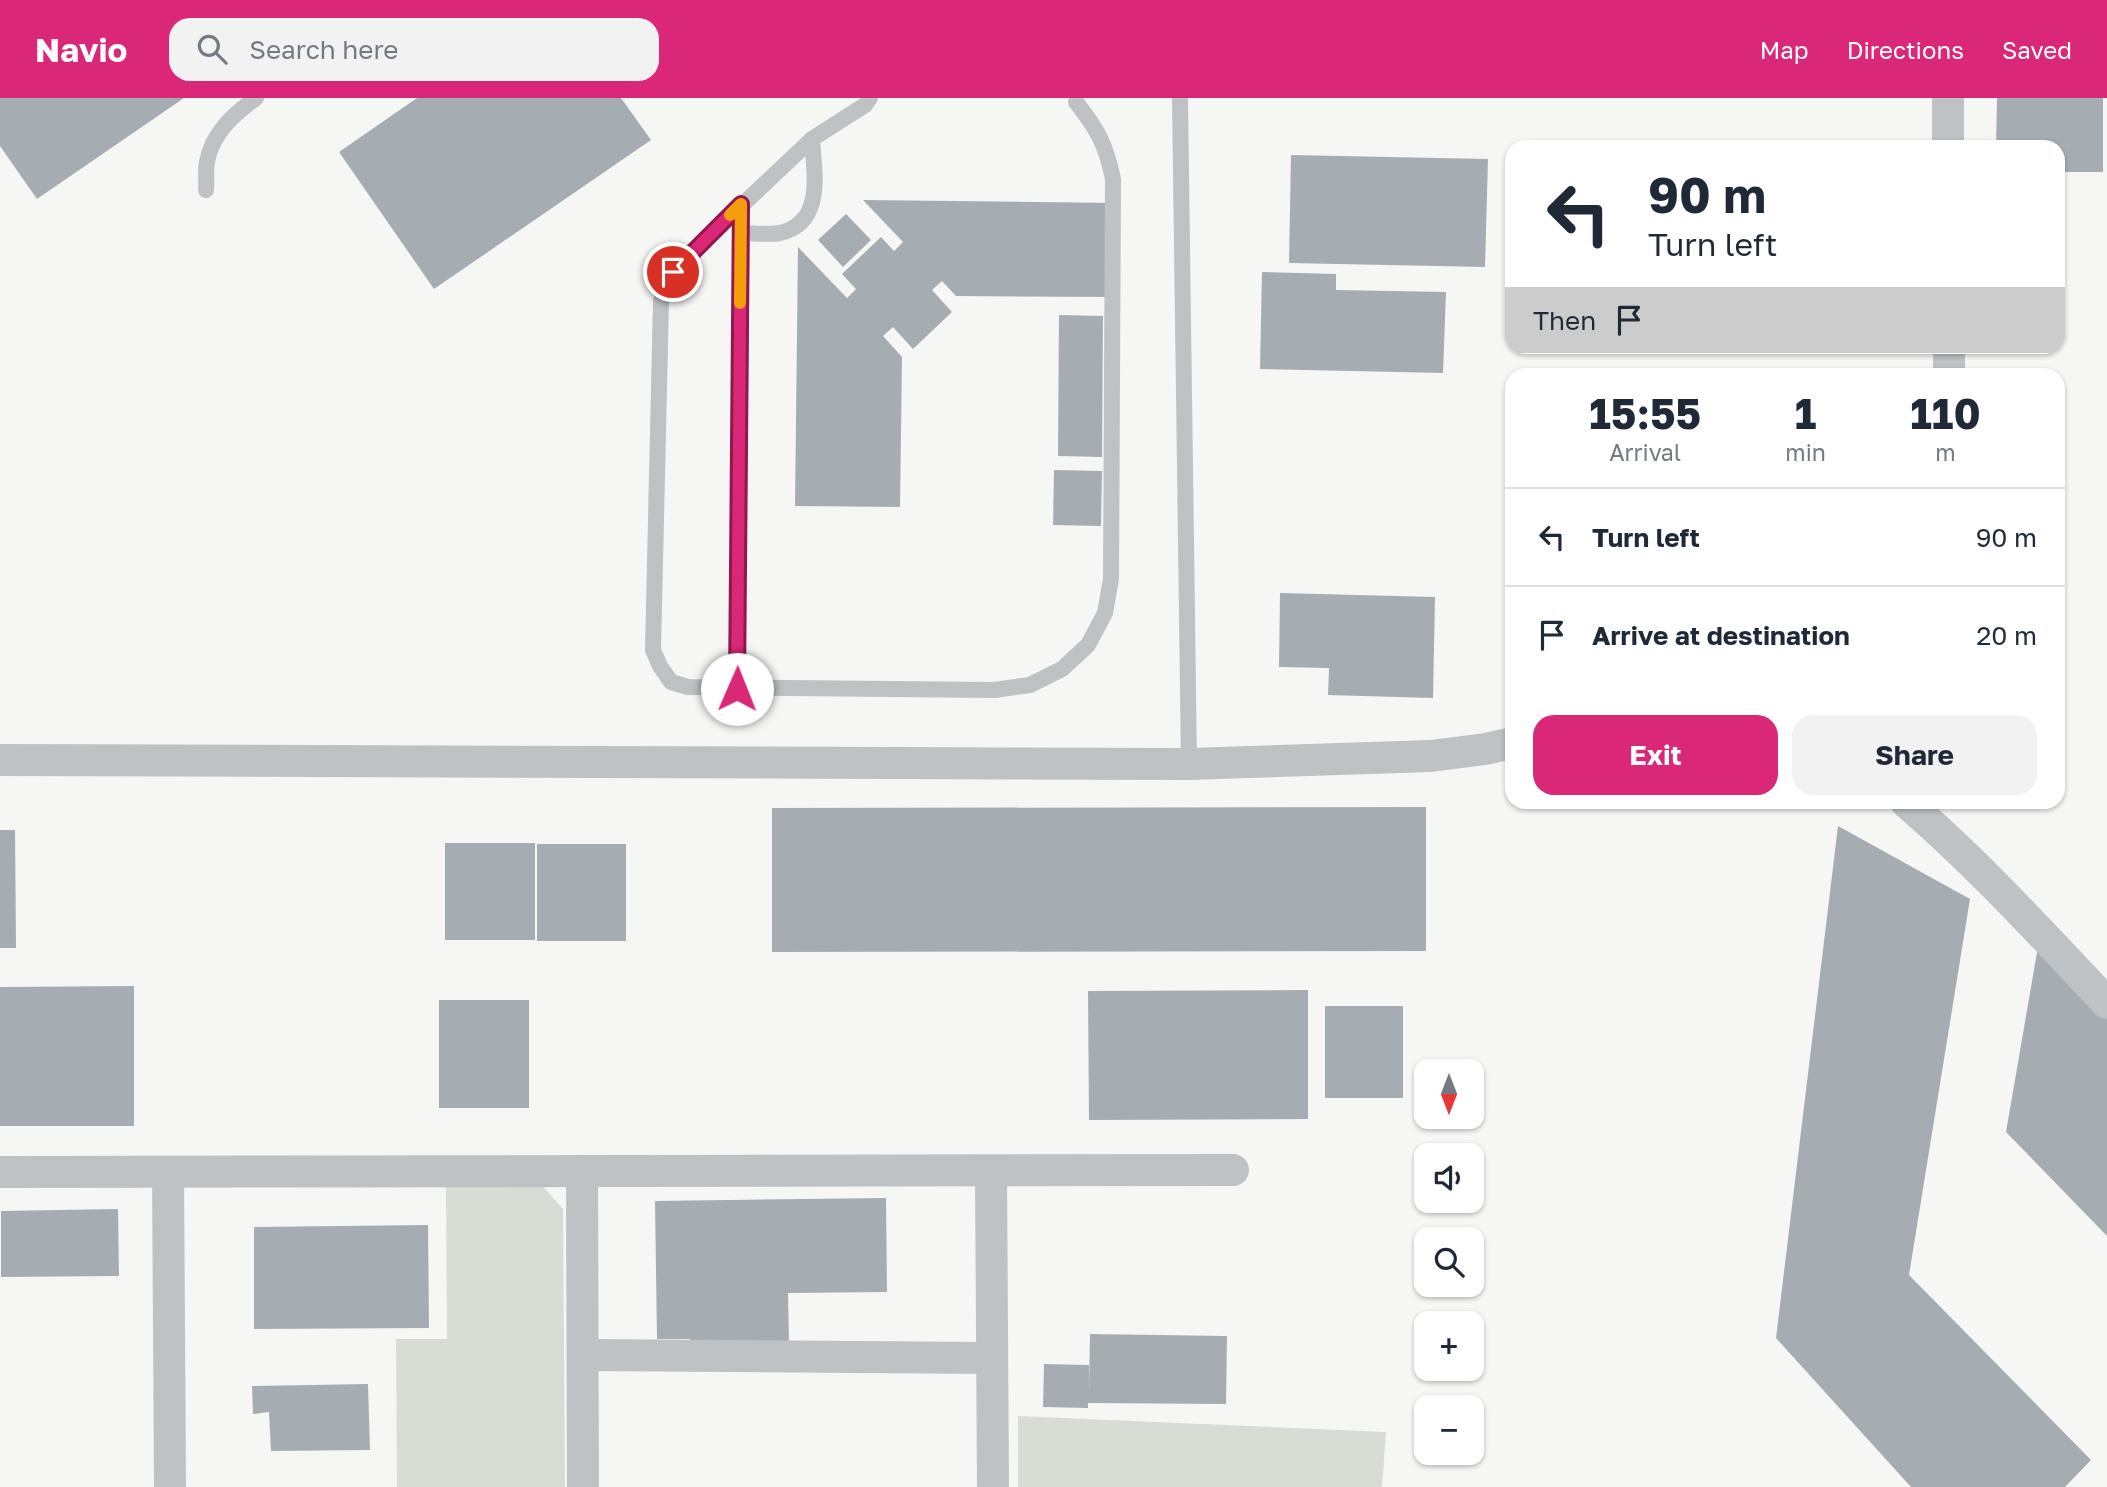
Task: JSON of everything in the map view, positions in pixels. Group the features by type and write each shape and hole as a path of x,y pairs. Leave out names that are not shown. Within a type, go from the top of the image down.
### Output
{"street":[{"path":"1948,98 1948,140"},
{"path":"0,760 1189,764 1431,756 1505,745"},
{"path":"1914,809 1939,830 2042,933 2107,1003"},
{"path":"0,1172 1233,1170"},
{"path":"582,1171 583,1487"},
{"path":"991,1171 993,1487"},
{"path":"168,1172 170,1487"},
{"path":"583,1355 992,1358"}],"lane":[{"path":"206,190 207,161 217,134 236,112 256,98"},
{"path":"870,98 812,139 741,204 673,272 665,286 661,301 653,650 671,682 688,687 737,689 994,690 1030,685 1062,669 1088,645 1105,613 1111,579 1113,179 1107,151 1094,125 1076,102"},
{"path":"1180,98 1189,764"},
{"path":"741,233 780,233 793,228 804,219 815,194 812,139"},
{"path":"737,689 741,204"}],"shaded area":[{"path":"537,1180 563,1209 565,1487 397,1487 396,1339 447,1339 446,1181"},
{"path":"1018,1416 1386,1432 1382,1487 1018,1487"}],"building":[{"path":"0,98 184,98 37,199 0,146"},
{"path":"417,98 621,98 651,140 434,289 339,152"},
{"path":"1997,98 2103,98 2103,172 2065,172 2065,140 1996,140"},
{"path":"1291,155 1488,159 1485,267 1289,263"},
{"path":"863,200 1117,203 1116,297 956,296 942,281 932,290 952,312 913,349 893,327 883,336 902,357 900,507 795,506 798,247 847,298 856,289 842,274 881,237 894,251 903,242"},
{"path":"846,214 871,240 843,267 818,240"},
{"path":"1262,272 1336,274 1336,290 1446,292 1443,373 1260,369"},
{"path":"1059,315 1103,316 1102,457 1058,456"},
{"path":"1054,470 1102,471 1101,526 1053,525"},
{"path":"1280,593 1435,597 1433,698 1328,695 1329,668 1279,667"},
{"path":"1426,807 1426,951 772,952 772,808"},
{"path":"1838,826 1970,899 1909,1275 2091,1460 2065,1487 1911,1487 1776,1338"},
{"path":"0,830 15,830 16,948 0,948"},
{"path":"445,843 535,843 535,940 445,940"},
{"path":"537,844 626,844 626,941 537,941"},
{"path":"2040,935 2107,1012 2107,1236 2006,1132"},
{"path":"134,986 134,1126 0,1126 0,987"},
{"path":"1308,990 1308,1119 1089,1120 1088,991"},
{"path":"439,1000 529,1000 529,1108 439,1108"},
{"path":"1325,1006 1403,1006 1403,1098 1325,1098"},
{"path":"886,1198 887,1292 788,1293 789,1341 765,1341 690,1352 690,1339 657,1339 655,1201"},
{"path":"118,1209 119,1276 1,1277 1,1211"},
{"path":"428,1225 429,1328 254,1329 254,1227"},
{"path":"1090,1334 1227,1336 1226,1404 1088,1403 1088,1408 1043,1407 1044,1364 1089,1365 1089,1393"},
{"path":"368,1384 370,1450 271,1451 269,1412 253,1414 252,1386"}],"slow traffic":[{"path":"730,215 741,204 740,303"}],"route":[{"path":"673,272 741,204 737,689"}]}
